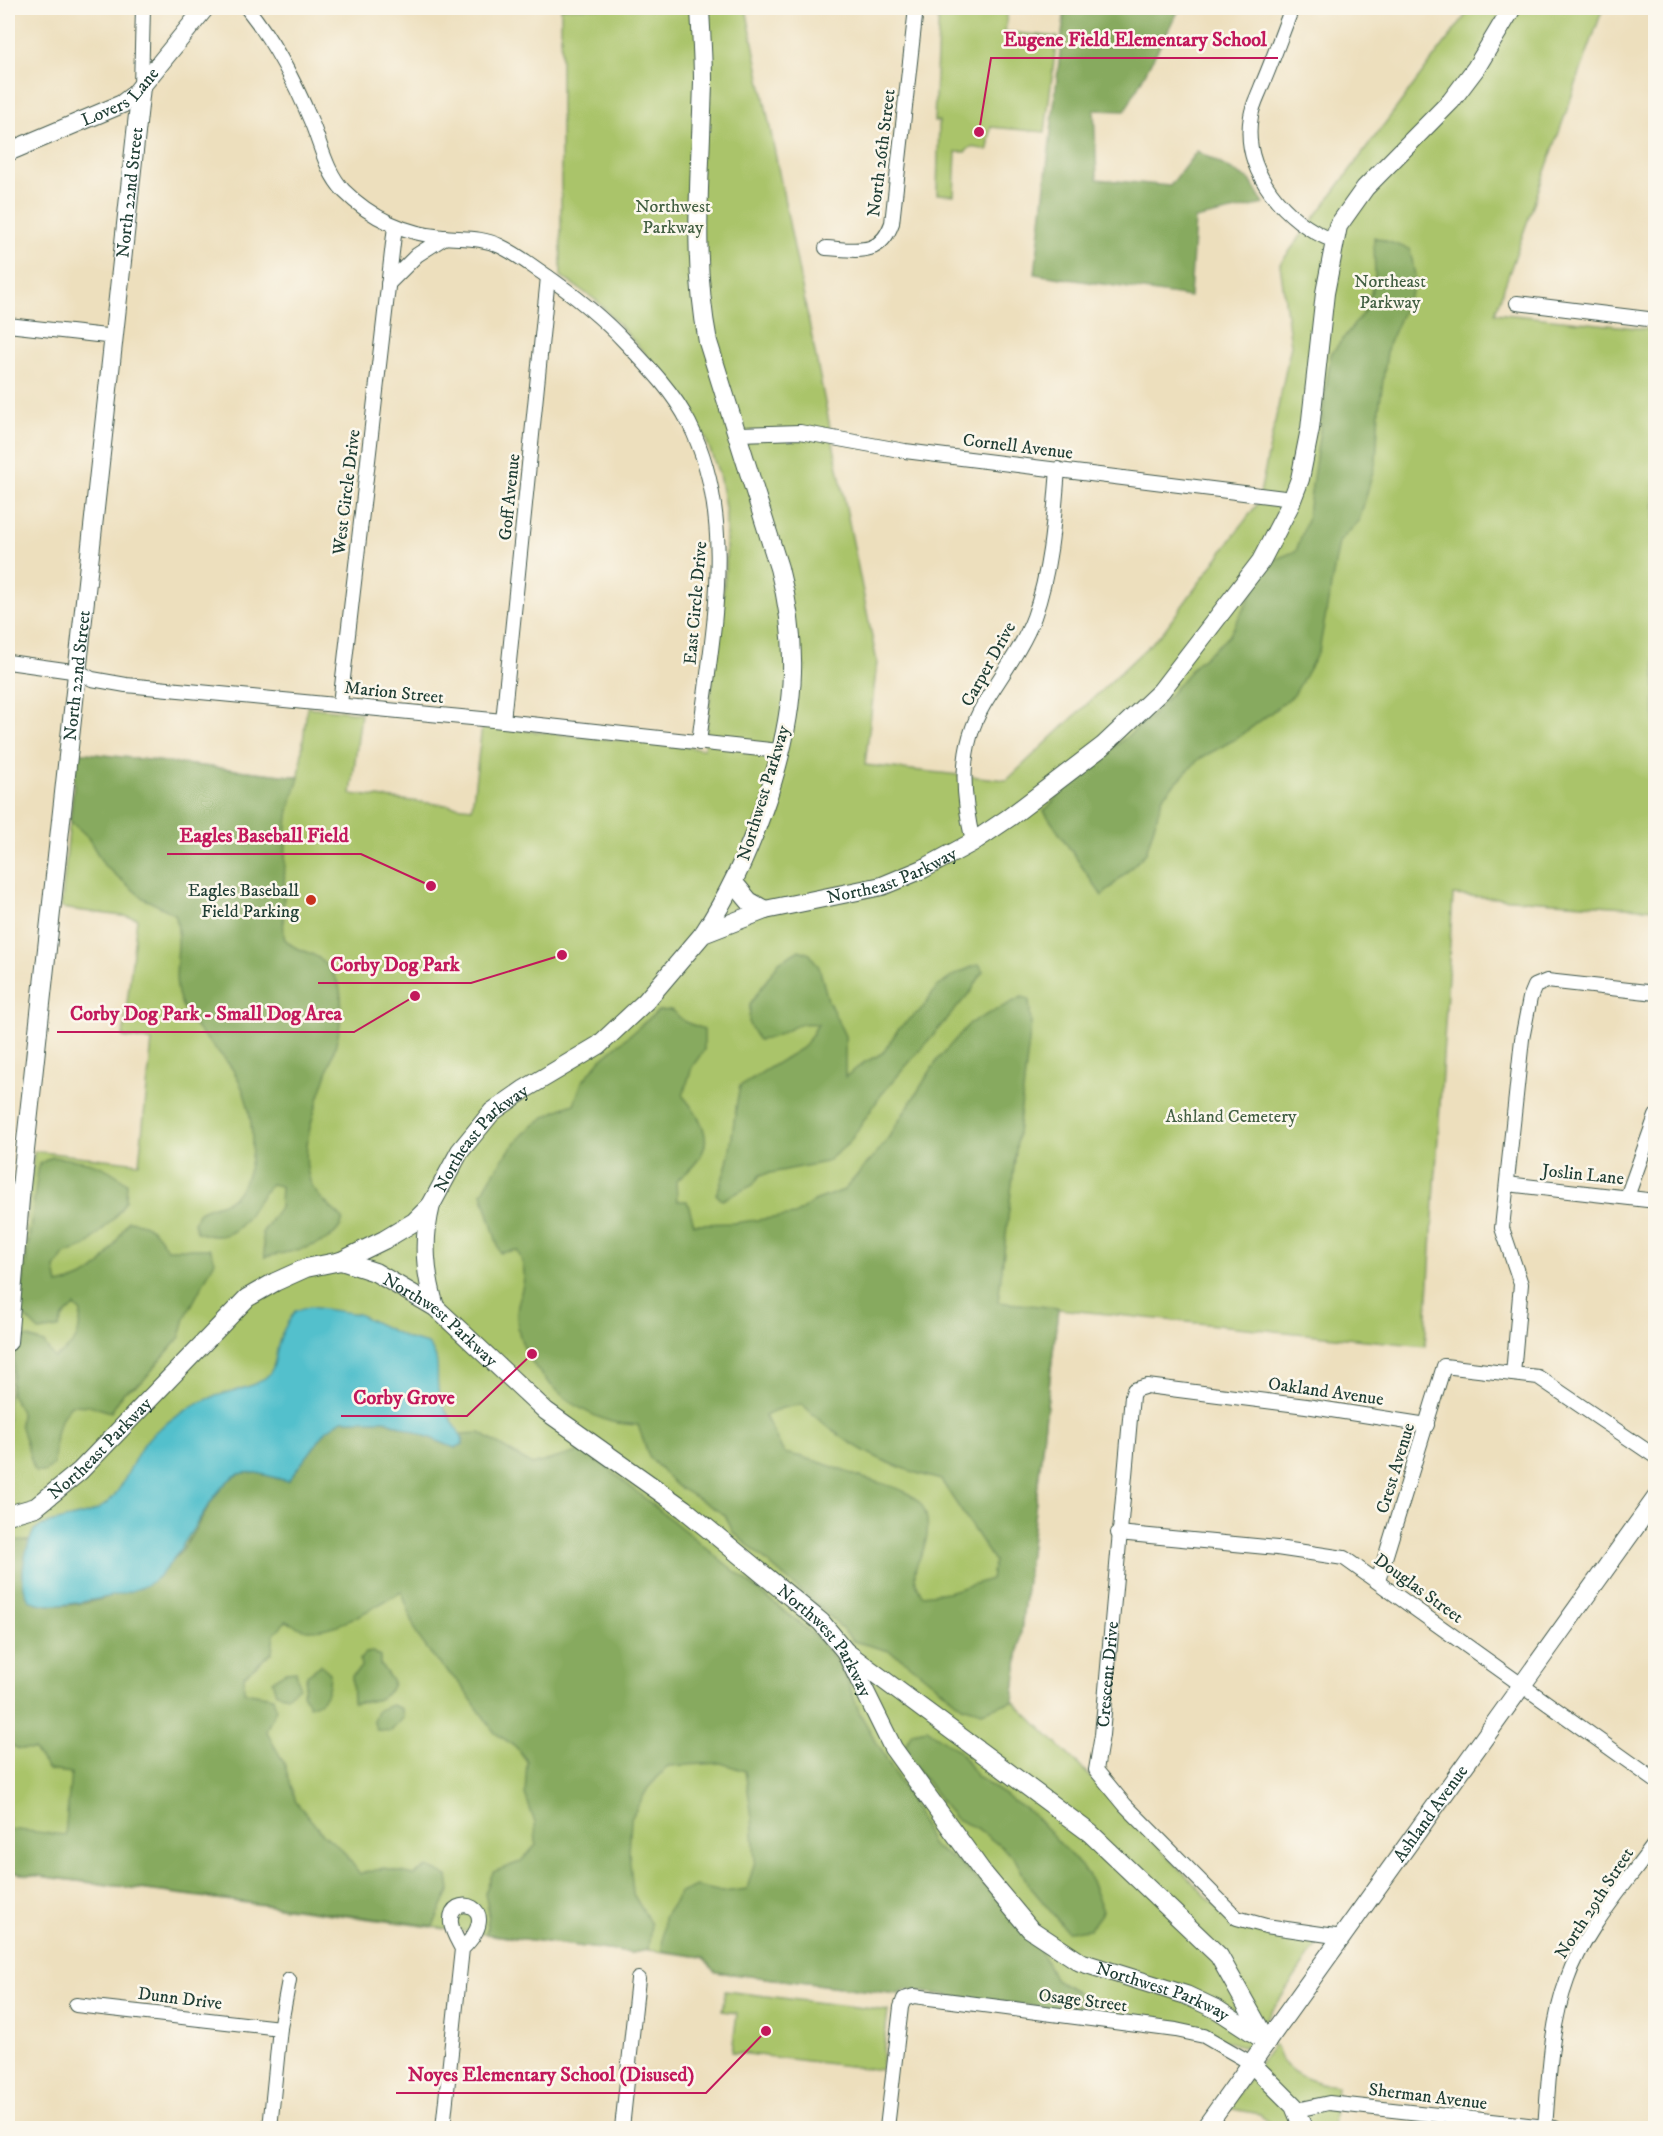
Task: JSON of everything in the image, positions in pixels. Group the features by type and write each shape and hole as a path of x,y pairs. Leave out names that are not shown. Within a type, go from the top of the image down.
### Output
{"street":[{"name":"North 22nd Street","path":"8,1342 14,1186 79,672 141,87 143,8"},
{"name":"Lovers Lane","path":"8,152 122,104 141,87 206,8"},
{"name":"East Circle Drive","path":"247,8 271,38 290,73 327,165 344,190 371,213 395,226 420,234 478,238 500,245 578,297 607,322 658,377 689,423 714,494 719,533 717,584 699,743"},
{"name":"Northwest Parkway","path":"700,8 703,78 696,226 698,272 708,342 739,434 788,603 792,673 779,751 756,829 734,883 703,934"},
{"name":"North 26th Street","path":"826,248 872,249 887,237 892,223 916,8"},
{"path":"1292,8 1253,104 1250,132 1252,149 1262,178 1286,211 1313,233 1334,241"},
{"name":"Northeast Parkway","path":"8,1515 36,1508 81,1472 247,1298 306,1268 341,1261 414,1222 431,1205 460,1151 492,1112 525,1089 599,1045 646,1001 703,934 765,910 882,886 923,870 973,842 1102,746 1161,691 1261,561 1292,499 1306,458 1334,241 1346,213 1365,188 1451,101 1476,68 1512,8"},
{"name":"West Circle Drive","path":"340,705 395,226"},
{"path":"388,285 417,255 445,237"},
{"name":"Goff Avenue","path":"503,721 548,277"},
{"path":"1517,303 1656,320"},
{"path":"8,325 115,337"},
{"name":"Cornell Avenue","path":"739,434 800,432 905,451 1292,499"},
{"name":"Carper Drive","path":"973,842 964,801 967,746 983,705 1014,659 1033,618 1047,564 1058,469"},
{"name":"Marion Street","path":"8,662 79,672 92,678 126,685 503,721 779,751"},
{"path":"734,883 749,901 765,910"},
{"path":"1656,993 1546,981 1535,986 1526,1014 1502,1228 1521,1284 1513,1374 1538,1377 1656,1457"},
{"path":"1627,1197 1656,1116"},
{"name":"Joslin Lane","path":"1507,1184 1656,1201"},
{"path":"431,1205 424,1253 435,1307"},
{"name":"Northwest Parkway","path":"341,1261 375,1272 435,1307 546,1411 684,1509 820,1622 845,1651 893,1748 984,1874 1030,1929 1080,1962 1186,1995 1218,2010 1267,2042"},
{"name":"Crest Avenue","path":"1378,1581 1444,1366 1513,1374"},
{"name":"Crescent Drive","path":"1256,1400 1147,1386 1134,1390 1118,1533 1102,1735 1096,1770 1125,1805 1237,1918 1266,1926 1342,1937"},
{"name":"Oakland Avenue","path":"1256,1400 1427,1425"},
{"name":"Ashland Avenue","path":"1205,2128 1520,1684 1656,1498"},
{"name":"Douglas Street","path":"1118,1533 1330,1554 1344,1558 1656,1781"},
{"path":"845,1651 1090,1833 1121,1861 1220,1956 1267,2042"},
{"name":"North 29th Street","path":"1548,2128 1556,2023 1567,1978 1584,1944 1656,1842"},
{"path":"443,2128 462,1949"},
{"path":"622,2128 638,1979"},
{"path":"270,2128 280,2028 289,1980"},
{"name":"Osage Street","path":"887,2128 901,2007 904,1999 914,1996 1176,2030 1204,2036 1251,2063"},
{"name":"Dunn Drive","path":"76,2004 280,2028"},
{"path":"1251,2063 1297,2110 1303,2128"},
{"name":"Sherman Avenue","path":"1297,2110 1329,2103 1548,2128"}],"green space":[{"name":"Ashland Cemetery","path":"561,8 746,8 877,662 865,765 1007,780 1163,632 1258,503 1291,345 1280,264 1471,8 1603,8 1495,313 1655,330 1655,909 1453,895 1425,1346 1058,1309 1013,1701 1102,1788 1232,1923 1243,1929 1312,1938 1317,1944 1248,2047 1234,2044 1187,2025 906,1990 898,1994 716,1972 703,1957 648,1950 631,1953 8,1872 8,1401 34,1151 139,1163 152,1041 123,1037 137,918 61,908 77,752 299,777 307,707 361,713 351,794 472,808 482,726 704,749 726,566 726,513 719,474 705,437 680,392 597,301 561,276"},
{"path":"939,8 1008,8 1005,32 1057,37 1045,132 991,127 988,150 971,147 965,152 956,152 954,195 937,194 939,121 934,121"},
{"path":"1065,8 1180,8 1125,111 1094,110 1097,179 1170,186 1197,151 1250,180 1264,204 1195,219 1190,297 1035,274"},
{"path":"1374,237 1410,249 1416,281 1388,345 1379,409 1376,461 1359,521 1339,542 1319,651 1294,695 1239,737 1199,759 1163,796 1146,853 1102,896 1044,811 1074,779 1150,718 1196,664 1229,636 1269,562 1296,551 1307,520 1331,354 1367,308 1375,277"},
{"path":"77,752 299,777 287,826 285,939 288,943 325,963 340,990 341,1014 337,1039 313,1116 308,1141 307,1164 312,1186 322,1200 343,1219 332,1236 322,1242 299,1250 265,1257 262,1233 280,1207 281,1186 271,1184 249,1215 233,1231 224,1235 212,1236 197,1232 194,1223 198,1213 232,1198 241,1187 247,1174 252,1142 248,1109 233,1070 192,1022 180,1000 176,979 178,935 175,914 143,898 104,865 87,836 70,821"},
{"path":"799,950 810,954 819,967 828,1000 845,1036 845,1077 865,1062 883,1053 899,1028 922,1009 936,988 956,974 979,964 983,971 972,990 881,1095 849,1143 826,1162 760,1175 753,1185 722,1200 716,1194 729,1154 740,1086 805,1046 818,1024 801,1025 767,1039 758,1040 749,1024 750,1004 779,962"},
{"path":"1022,997 1029,999 1031,1024 998,1302 1058,1308 1013,1701 982,1712 962,1706 906,1661 889,1651 853,1641 835,1621 733,1532 725,1515 677,1486 649,1457 638,1425 613,1422 590,1413 560,1393 546,1380 526,1351 519,1334 517,1317 524,1277 522,1261 517,1250 500,1253 482,1193 499,1164 530,1128 543,1118 574,1104 582,1082 601,1059 658,1011 671,1010 685,1022 704,1029 704,1050 692,1067 683,1096 700,1120 705,1141 698,1161 676,1181 677,1201 687,1201 694,1224 734,1223 795,1215 814,1201 844,1190 885,1143 938,1059 970,1023","holes":["802,1404 817,1418 866,1452 901,1468 941,1480 994,1561 991,1579 948,1592 922,1595 917,1586 915,1572 926,1540 927,1519 918,1501 892,1486 784,1453 765,1416 782,1408"]},
{"path":"52,1157 92,1163 109,1170 127,1183 126,1201 116,1216 86,1246 64,1254 55,1268 58,1285 85,1276 102,1263 128,1221 142,1223 152,1229 167,1249 210,1249 215,1261 185,1318 180,1337 142,1382 124,1392 111,1412 91,1406 71,1405 58,1426 54,1464 44,1472 35,1472 20,1424 21,1412 11,1394 16,1345 27,1337 44,1343 54,1358 68,1349 75,1340 81,1312 75,1306 63,1317 58,1328 39,1331 21,1313 39,1164"},
{"path":"341,1420 385,1420 455,1448 463,1444 461,1434 480,1433 532,1465 585,1450 821,1641 844,1672 860,1714 915,1808 932,1846 961,1864 995,1896 1039,1948 1054,1978 1080,1994 1078,2003 1063,2010 906,1990 898,1994 716,1972 703,1957 662,1951 664,1917 680,1893 696,1886 722,1892 747,1889 755,1861 752,1817 745,1771 721,1763 668,1766 648,1788 631,1819 629,1852 633,1894 651,1924 648,1950 631,1953 486,1934 489,1913 485,1893 493,1872 520,1862 536,1845 535,1823 525,1794 527,1761 515,1746 495,1733 460,1684 434,1658 417,1635 402,1592 357,1617 321,1629 305,1630 286,1621 274,1634 272,1652 244,1676 244,1692 273,1697 276,1709 266,1731 284,1763 296,1802 321,1832 342,1850 360,1874 384,1868 413,1875 428,1867 448,1876 450,1890 433,1926 8,1872 8,1829 65,1835 71,1773 48,1770 34,1750 18,1749 8,1743 8,1536 14,1540 30,1541 22,1576 29,1600 47,1605 68,1605 111,1596 152,1576 169,1564 188,1542 222,1486 231,1479 239,1474 251,1473 288,1481 327,1430"},
{"path":"373,1652 380,1656 380,1664 393,1682 391,1689 378,1699 353,1703 352,1676 361,1667 360,1659 366,1653"},
{"path":"321,1665 330,1673 328,1690 320,1702 309,1706 303,1693 307,1675"},
{"path":"296,1671 299,1687 287,1696 276,1693 272,1681 285,1672"},
{"path":"392,1705 402,1709 403,1718 391,1731 377,1730 373,1720 378,1710"},
{"path":"927,1729 960,1752 977,1777 1033,1814 1088,1874 1103,1911 1090,1929 1067,1931 1028,1884 1014,1857 978,1829 954,1818 903,1750 912,1732"},
{"path":"725,1991 888,2011 881,2070 732,2052 737,2013 722,2011"},
{"path":"1273,2045 1282,2061 1300,2076 1337,2086 1333,2128 1272,2128 1260,2114 1227,2108"}],"water":[{"path":"310,1307 358,1314 409,1339 428,1344 436,1357 440,1398 463,1444 455,1448 386,1420 342,1420 327,1430 288,1481 251,1473 239,1474 229,1480 208,1506 175,1557 164,1571 147,1585 132,1591 68,1604 53,1605 29,1600 25,1592 23,1574 25,1556 34,1530 52,1522 91,1512 107,1503 121,1487 141,1448 162,1426 187,1409 214,1396 251,1385 266,1377 272,1369 284,1328 295,1311"}],"place":[{"name":"Eugene Field Elementary School","path":"979,132"},
{"name":"Eagles Baseball Field","path":"431,886"},
{"name":"Eagles Baseball Field Parking","path":"311,900"},
{"name":"Corby Dog Park","path":"562,955"},
{"name":"Corby Dog Park - Small Dog Area","path":"415,996"},
{"name":"Corby Grove","path":"532,1354"},
{"name":"Noyes Elementary School (Disused)","path":"766,2031"}]}
